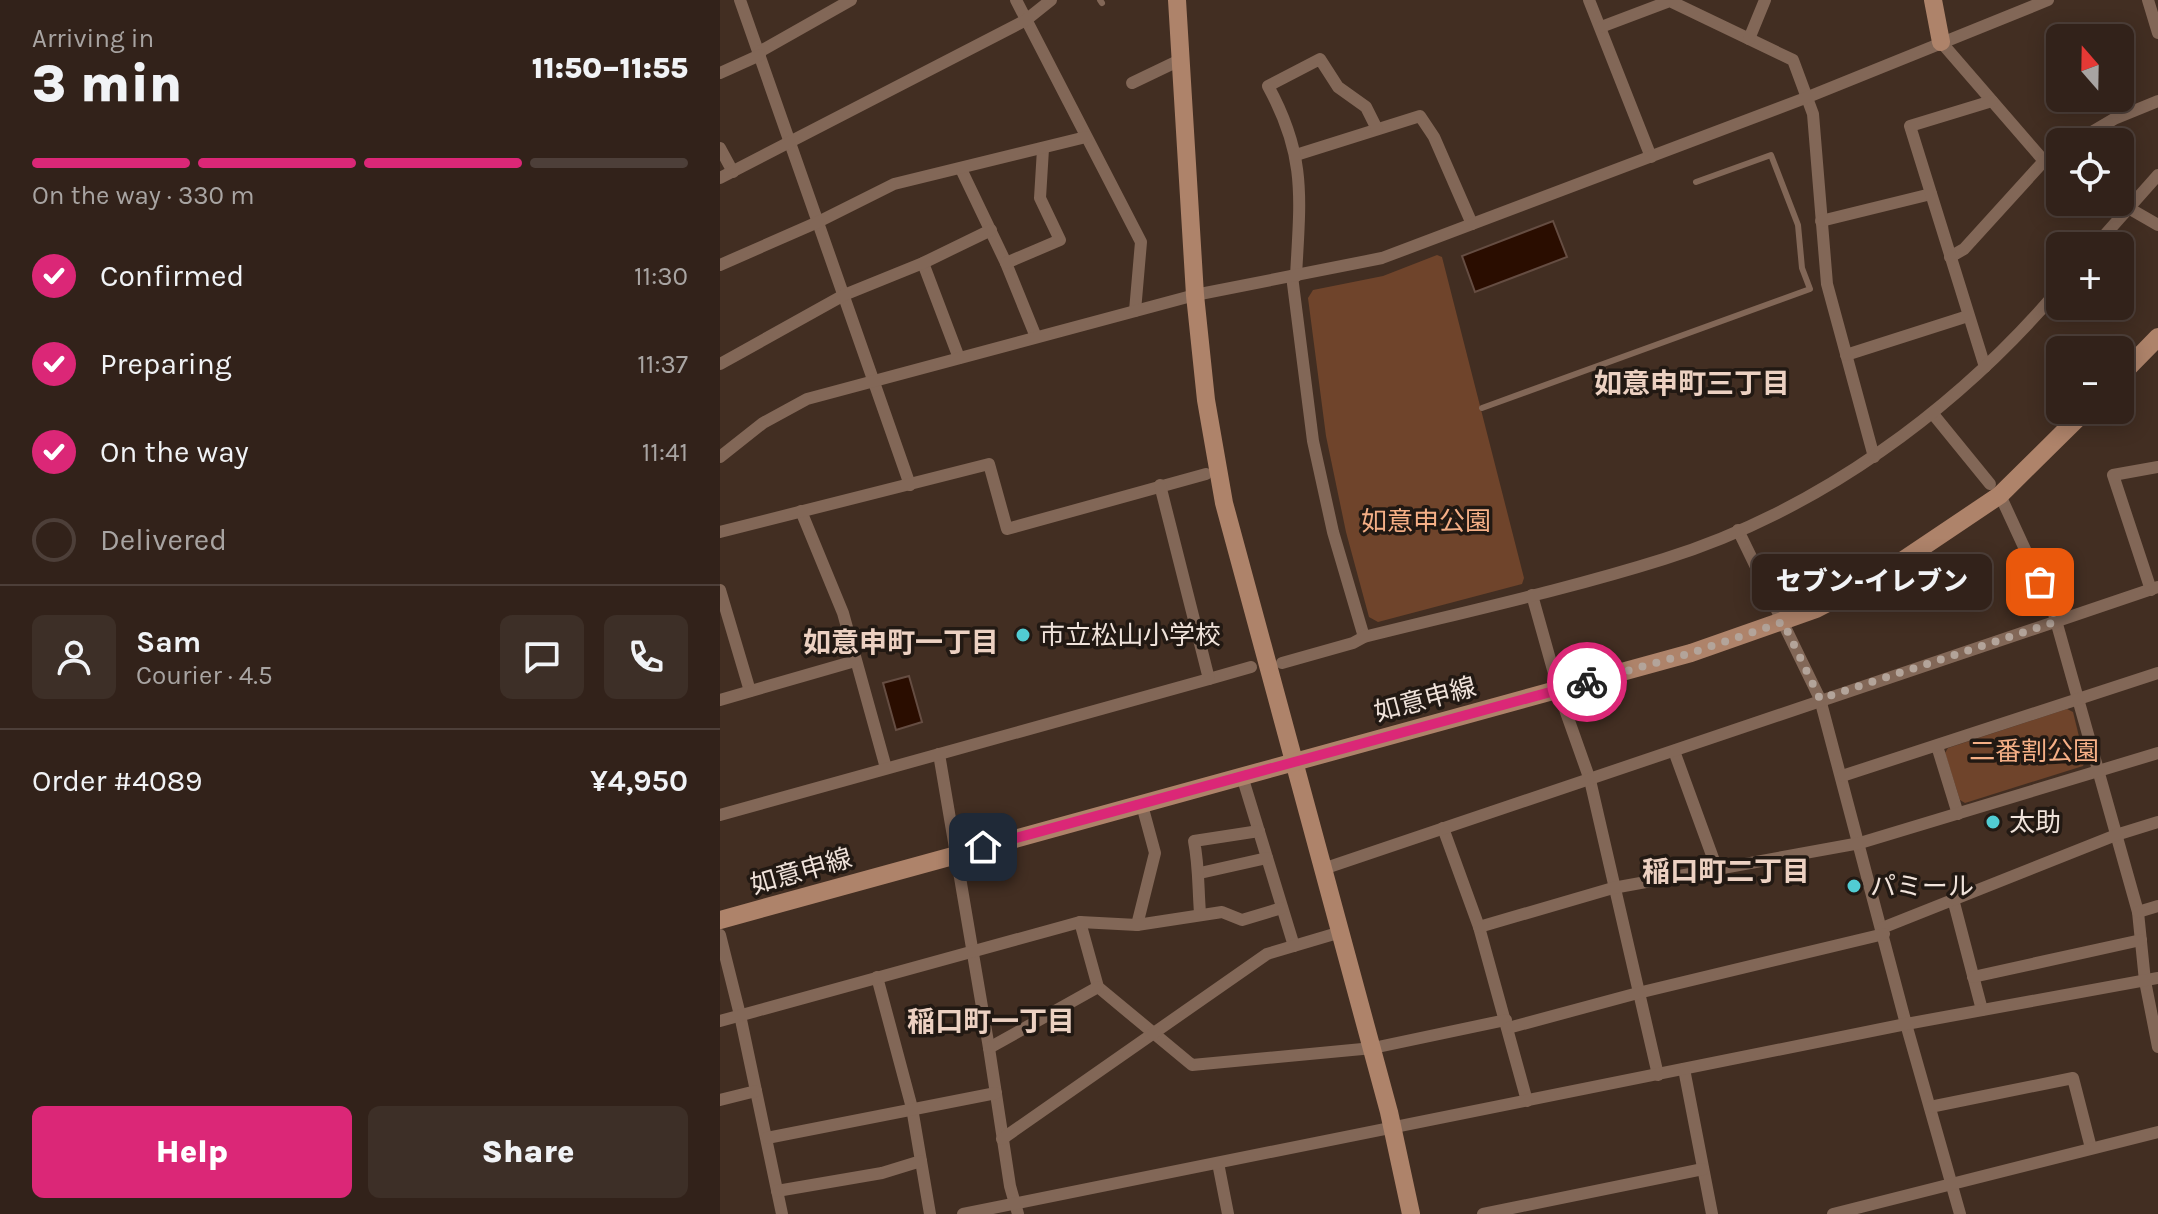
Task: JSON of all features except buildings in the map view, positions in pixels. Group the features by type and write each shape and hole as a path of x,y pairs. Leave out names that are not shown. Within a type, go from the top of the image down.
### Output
{"street":[{"path":"740,0 910,485"},
{"path":"720,73 851,0"},
{"path":"1016,0 1141,242 1135,311"},
{"path":"720,178 1026,20 1051,0"},
{"path":"1177,0 1195,295 1206,400 1224,503 1373,1048 1411,1214"},
{"path":"1589,0 1651,157"},
{"path":"1749,39 1765,0"},
{"path":"1933,0 1941,42 2044,161 1964,249 1950,257"},
{"path":"720,457 763,423 807,399 1195,295 1382,258 1808,97 1941,42 2017,6 2048,0"},
{"path":"2148,0 2158,33"},
{"path":"1601,27 1670,1 1793,60 1813,114 1827,284 1874,457"},
{"path":"1364,637 1333,532 1313,441 1294,276 1301,189 1296,155 1283,113 1268,86 1320,59 1338,87 1366,107 1377,129"},
{"path":"1132,83 1180,60"},
{"path":"1985,367 1910,126 1992,101"},
{"path":"2099,128 2158,101"},
{"path":"1296,155 1420,116 1434,137 1472,224"},
{"path":"720,265 894,184 1086,137"},
{"path":"720,148 733,172"},
{"path":"1006,263 1060,240 1040,198 1043,149"},
{"path":"961,169 1006,263 1036,337"},
{"path":"2134,196 2158,175"},
{"path":"1821,221 1931,194"},
{"path":"2134,211 2158,225"},
{"path":"720,364 844,295 923,263 991,230"},
{"path":"923,263 959,358"},
{"path":"1282,663 1364,637 1666,559 1738,530 1820,489 1874,457 1933,414 2002,352 2046,303"},
{"path":"1846,355 1968,316"},
{"path":"2134,362 2158,337"},
{"path":"1933,414 1995,490 2053,610 2138,912 2141,940 2152,979 2158,1047"},
{"name":"如意申線","path":"720,920 1691,653 1783,622 1878,577 1995,490 2070,424"},
{"path":"720,532 989,464 1007,529 1206,474"},
{"path":"1323,869 2154,588 2113,475 2158,467"},
{"path":"1160,485 1209,679"},
{"path":"801,511 843,613 886,768"},
{"path":"1738,530 1820,699 1960,1214"},
{"path":"720,590 750,691"},
{"path":"1532,595 1555,677"},
{"path":"720,700 855,661"},
{"path":"720,815 1251,667"},
{"path":"1842,776 2158,673"},
{"path":"1562,701 1590,780 1658,1075"},
{"path":"1937,746 1958,814"},
{"path":"1674,751 1717,869"},
{"path":"1479,927 1613,888 1860,843 2158,753"},
{"path":"939,754 1010,1186 1017,1209"},
{"path":"1242,776 1294,946"},
{"path":"1137,925 1155,853 1142,805"},
{"path":"1080,922 1098,987 1192,1065 1373,1048 1507,1024 1638,993 1883,931 1953,899 2116,835 2158,822"},
{"path":"1443,828 1479,927 1527,1101"},
{"path":"1200,913 1197,879 1200,873 1194,841 1259,831"},
{"path":"1200,873 1267,858"},
{"path":"1953,899 1982,1010"},
{"path":"2138,912 2158,906"},
{"path":"720,1021 1080,922 1137,925 1222,912 1242,920 1282,908"},
{"path":"1002,1139 1267,954 1341,932"},
{"path":"720,935 782,1214"},
{"path":"1973,977 2141,940"},
{"path":"877,977 912,1108 930,1214"},
{"path":"963,1214 1017,1209 1393,1127 1906,1024 2152,979"},
{"path":"989,1048 1098,987"},
{"path":"1684,1069 1712,1214"},
{"path":"1930,1107 2073,1078 2091,1148"},
{"path":"720,1100 756,1091"},
{"path":"767,1138 996,1093"},
{"path":"1833,1214 2158,1132"},
{"path":"777,1191 882,1173 921,1161"},
{"path":"1218,1163 1228,1214"},
{"path":"1483,1214 1703,1169"}],"lane":[{"path":"1482,408 1810,289 1802,268 1798,225 1771,155 1696,182"}],"green space":[{"name":"如意申公園","path":"1437,255 1442,257 1524,578 1522,584 1378,622 1369,617 1346,532 1326,436 1308,298 1313,290 1383,276"},
{"name":"二番割公園","path":"2067,709 2073,712 2085,761 2083,766 1965,803 1960,800 1945,753 1948,748"}],"shaded area":[{"path":"1553,221 1567,257 1475,292 1462,256"},
{"path":"909,676 922,722 896,730 883,683"}],"way so far":[{"path":"1587,682 1691,653 1783,622 1820,699 2055,622 2040,582"}],"place":[{"name":"セブン-イレブン","path":"2040,582"},
{"name":"市立松山小学校","path":"1023,635"},
{"name":"太助","path":"1993,822"},
{"name":"パミール","path":"1854,886"}],"district":[{"name":"如意申町三丁目","path":"1692,383"},
{"name":"如意申町一丁目","path":"901,642"},
{"name":"稲口町二丁目","path":"1726,871"},
{"name":"稲口町一丁目","path":"991,1021"}],"route":[{"path":"983,847 1587,682"}]}
